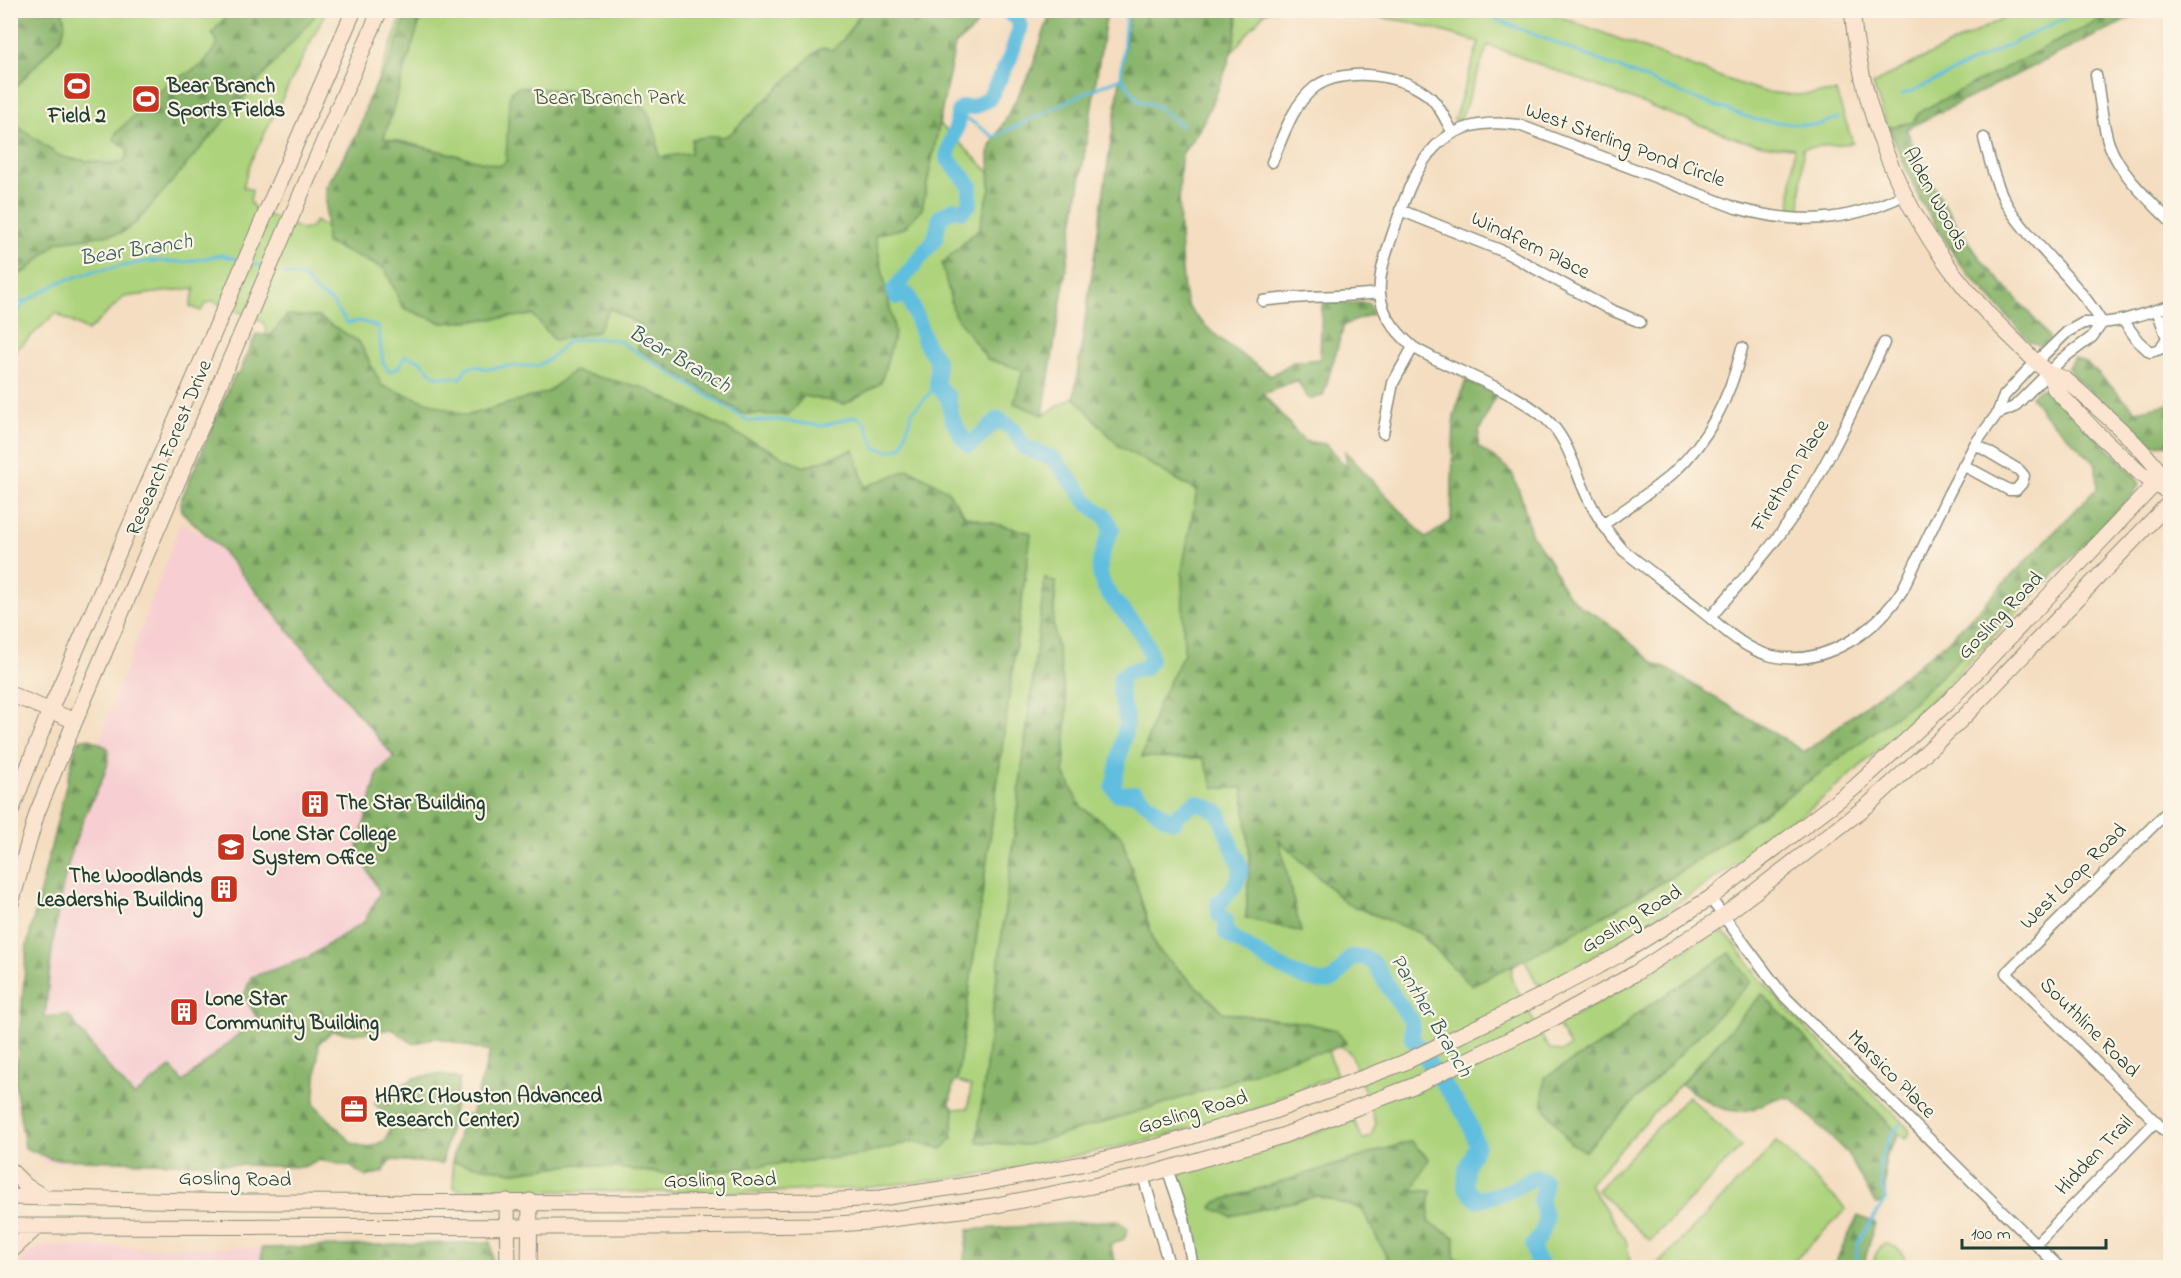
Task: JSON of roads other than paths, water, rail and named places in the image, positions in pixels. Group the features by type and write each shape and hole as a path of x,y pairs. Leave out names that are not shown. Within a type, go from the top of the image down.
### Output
{"main road":[{"name":"Research Forest Drive","path":"10,814 50,710 354,10"},
{"name":"Research Forest Drive","path":"10,907 38,813 75,721 380,10"},
{"name":"Alden Woods","path":"1852,10 1859,65 1888,159 1904,195 1952,273 1996,323 2049,373 2064,379 2109,418 2153,462 2165,479 2170,493"},
{"name":"Gosling Road","path":"10,1197 242,1202 819,1201 892,1196 1000,1180 1160,1146 1211,1132 1342,1087 1433,1050 1621,954 1710,898 1854,788 1916,732 2165,479"},
{"name":"Gosling Road","path":"10,1226 670,1227 875,1222 992,1206 1143,1176 1282,1136 1351,1111 1453,1068 1554,1018 1634,974 1723,916 1868,805 1931,748 1961,720 2170,502"},
{"path":"10,694 75,721"},
{"path":"10,1170 26,1186 46,1198"},
{"path":"507,1201 508,1268"},
{"path":"529,1268 530,1201"},
{"path":"10,1252 38,1226"}],"street":[{"path":"1272,162 1304,98 1320,84 1338,76 1365,74 1407,83 1418,88 1439,108 1453,133"},
{"path":"2096,75 2108,142 2115,156 2132,179 2170,221"},
{"name":"West Sterling Pond Circle","path":"1904,195 1870,210 1847,216 1809,219 1764,216 1736,208 1519,125 1488,122 1453,133 1428,153 1419,165 1400,210 1382,266 1379,293 1390,321 1413,347 1521,401 1542,415 1560,435 1586,495 1603,525 1623,550 1738,639 1771,656 1788,658 1827,652 1852,639 1880,619 1904,589 1963,465 1997,414 2004,396 2067,332 2083,323 2122,320 2170,306"},
{"path":"1984,138 1995,177 2007,205 2091,304 2102,323 2091,337 2076,347 2014,407 1997,414"},
{"name":"Windfern Place","path":"1400,210 1505,252 1609,309 1640,322"},
{"path":"1263,301 1293,296 1347,297 1379,293"},
{"path":"2122,320 2150,352 2160,349 2167,338 2157,310"},
{"name":"Firethorn Place","path":"1711,617 1800,507 1828,460 1884,343"},
{"path":"1383,433 1393,382 1413,347"},
{"path":"1603,525 1659,485 1675,471 1699,443 1727,396 1742,348"},
{"path":"1963,465 2009,490 2016,490 2022,483 2024,476 2019,470 1975,444"},
{"name":"West Loop Road","path":"2006,973 2170,809"},
{"name":"Marsico Place","path":"1710,898 1782,994 2060,1268"},
{"name":"Southline Road","path":"2006,973 2170,1136"},
{"name":"Hidden Trail","path":"2036,1244 2156,1121"},
{"path":"1167,1168 1184,1218 1193,1268"},
{"path":"1143,1176 1170,1268"}],"waterway":[{"name":"Panther Branch","path":"1010,10 1011,15 1018,18 1020,28 1010,58 989,99 973,107 964,107 958,112 957,124 948,151 947,158 970,185 970,203 962,211 954,209 940,217 935,239 894,290 897,297 908,295 926,344 937,360 937,386 948,397 952,419 964,440 970,445 998,419 1013,429 1024,447 1054,459 1090,505 1105,516 1112,529 1100,562 1103,584 1141,634 1151,659 1145,668 1128,672 1121,677 1120,693 1127,722 1113,787 1118,794 1135,793 1166,818 1174,821 1179,814 1196,802 1218,812 1241,868 1233,888 1218,903 1219,915 1226,921 1226,933 1279,966 1310,980 1323,982 1333,979 1351,957 1364,957 1374,963 1412,1021 1412,1038 1467,1118 1477,1145 1466,1168 1465,1187 1477,1200 1509,1191 1537,1176 1544,1181 1540,1202 1546,1220 1533,1246 1536,1259 1544,1268"},
{"path":"1473,10 1699,100 1756,120 1818,125 1838,118"},
{"path":"1902,94 1913,91 2081,10"},
{"path":"958,112 994,137 1121,78 1126,16 1155,11"},
{"path":"1122,78 1139,101 1157,106 1182,126"},
{"name":"Bear Branch","path":"10,303 28,300 60,282 94,271 150,261 185,262 221,255 236,259"},
{"name":"Bear Branch","path":"255,264 262,266"},
{"name":"Bear Branch","path":"285,274 305,278 316,292 332,302 347,323 361,321 378,327 383,363 390,372 400,366 405,356 419,360 435,376 461,378 466,368 476,366 486,369 537,366 551,358 568,341 597,338 617,340 749,421 778,420 822,426 856,416 865,422 876,448 890,451 902,447 912,412 937,386"},
{"path":"10,322 27,300"},
{"path":"1856,1268 1858,1243 1886,1198 1880,1178 1881,1159 1888,1142 1900,1124"}],"place":[{"name":"Field 2","path":"77,86"},
{"name":"Bear Branch Sports Fields","path":"146,99"},
{"name":"The Star Building","path":"315,804"},
{"name":"Lone Star College System Office","path":"231,847"},
{"name":"The Woodlands Leadership Building","path":"224,889"},
{"name":"Lone Star Community Building","path":"184,1012"},
{"name":"HARC (Houston Advanced Research Center)","path":"354,1109"}],"park label":[{"name":"Bear Branch Park","path":"610,99"}]}
